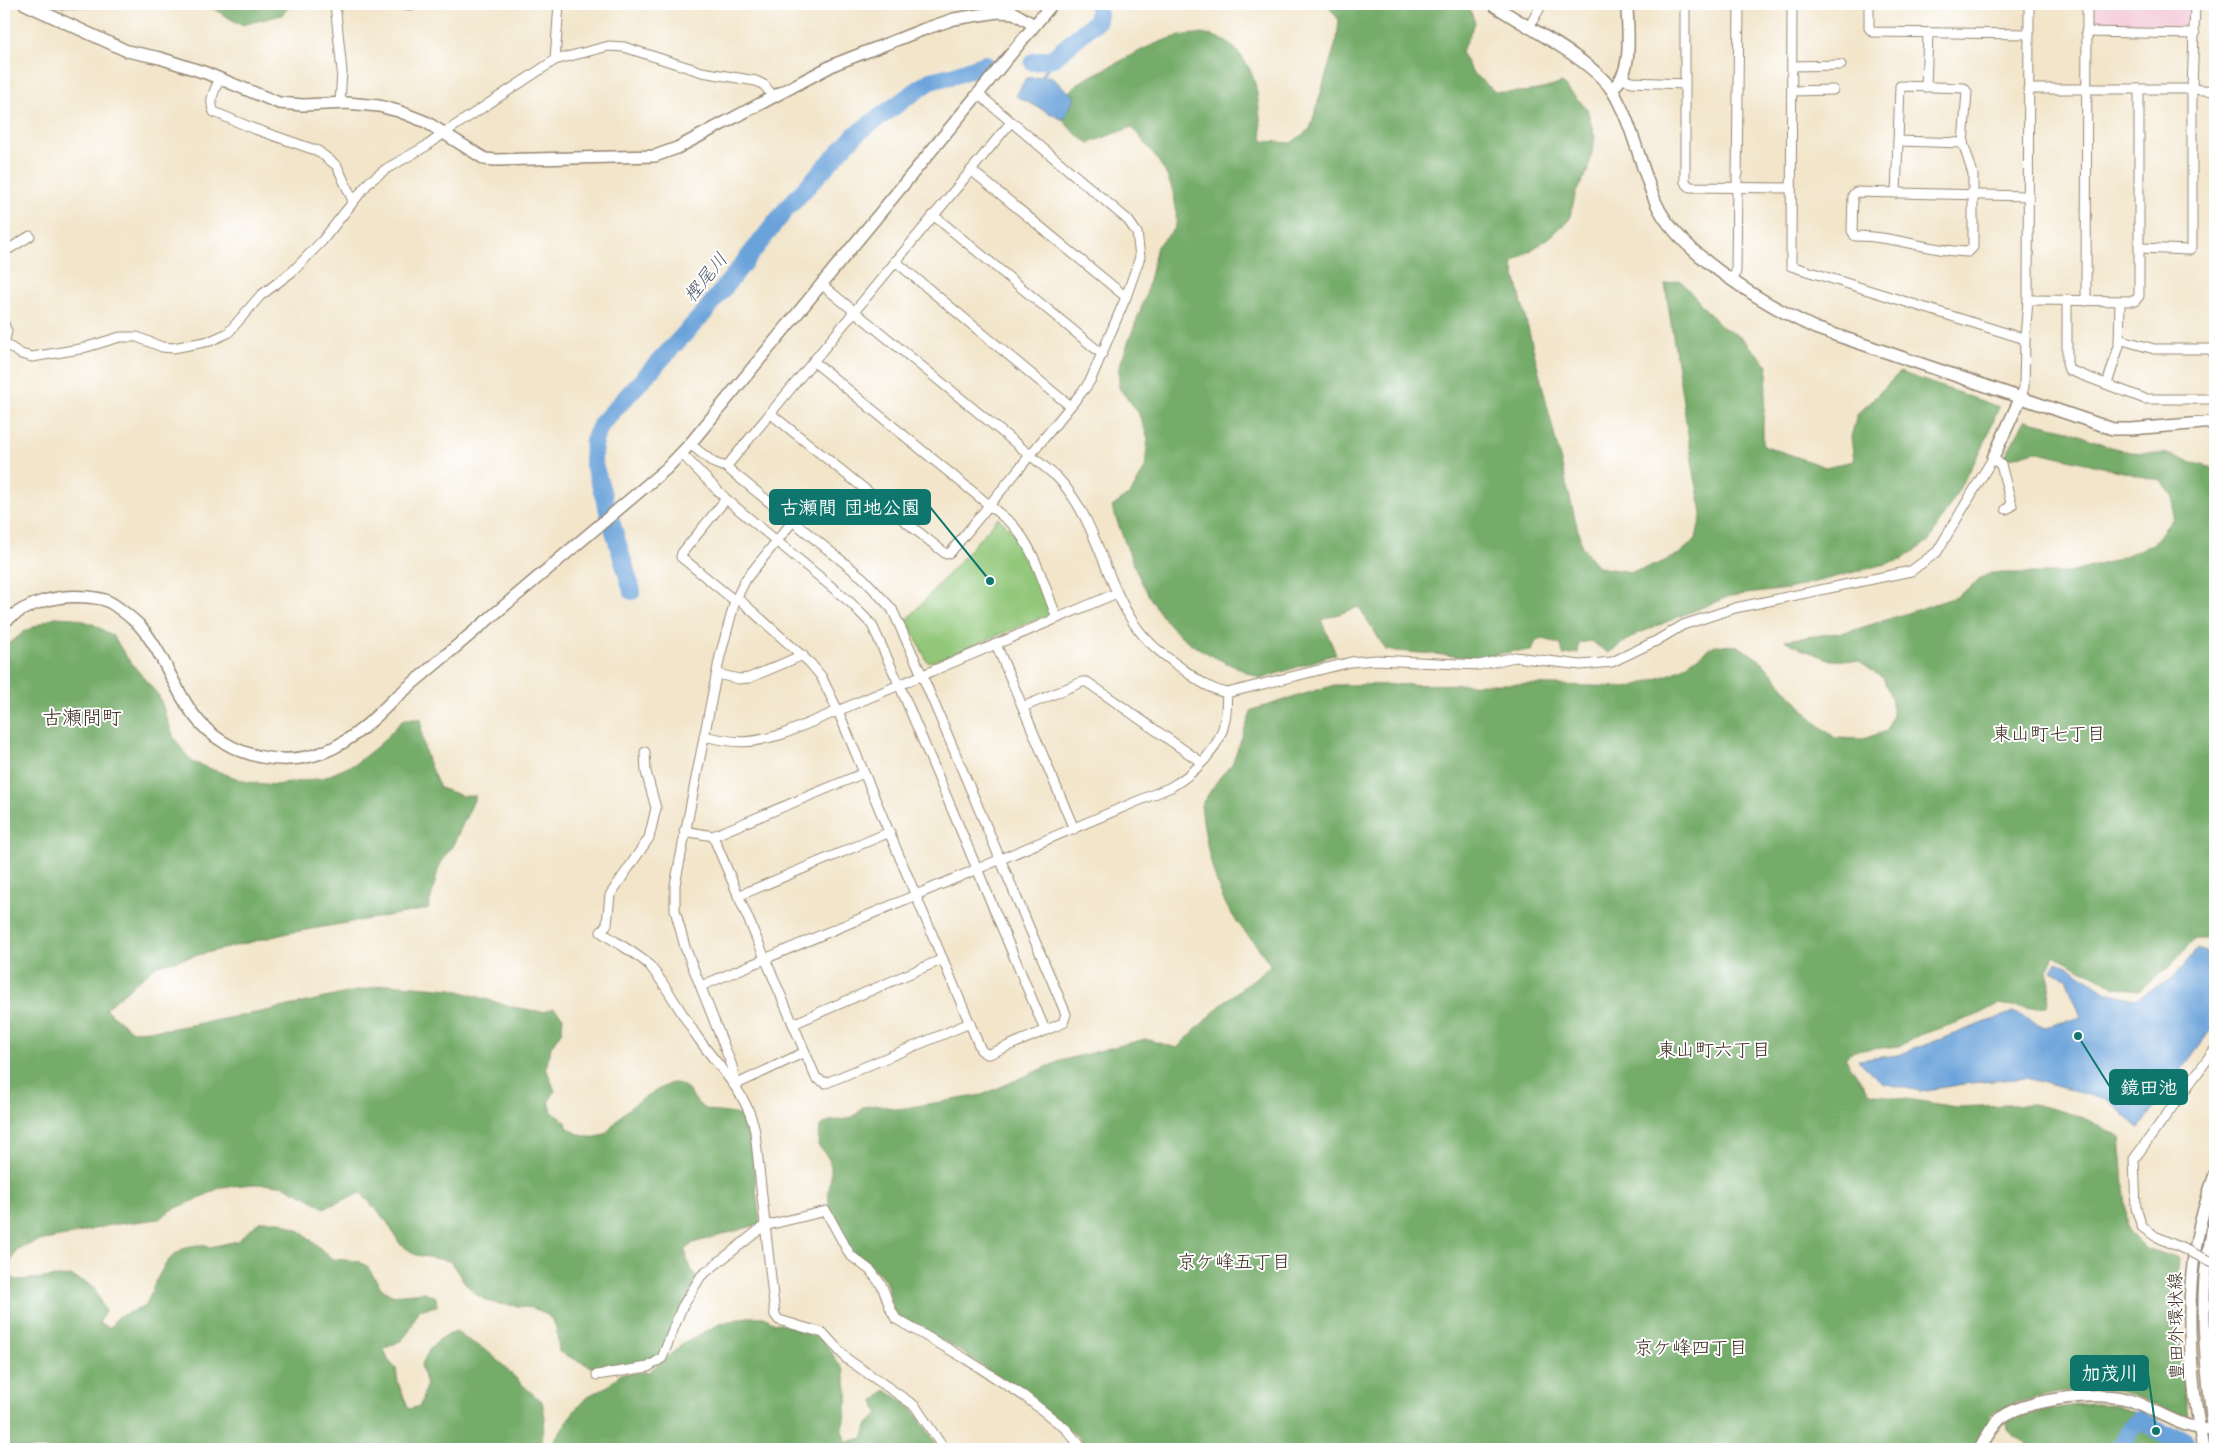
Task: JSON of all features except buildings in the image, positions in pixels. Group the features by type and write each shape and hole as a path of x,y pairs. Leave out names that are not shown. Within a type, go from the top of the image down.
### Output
{"street":[{"path":"25,4 127,52 160,58 220,78 279,103 303,105 340,103 379,106 398,111 426,122 476,154 490,160 559,160 655,156 677,148 851,56 954,19 984,13 1006,12 1022,17 1034,25"},
{"path":"335,4 342,71 340,103"},
{"path":"403,4 410,6 417,4"},
{"path":"555,60 559,4"},
{"path":"4,622 12,615 43,600 58,596 74,596 107,601 140,626 161,656 177,691 193,715 224,744 261,758 287,760 315,755 341,744 370,722 394,699 551,568 682,453 1052,4"},
{"path":"1492,4 1590,69 1611,89 1637,150 1656,203 1667,223 1687,245 1733,281 1793,318 1814,328 2113,428 2131,429 2215,422"},
{"path":"1529,27 1542,4"},
{"path":"1611,89 1620,84 1627,65 1627,4"},
{"path":"1685,4 1685,182 1690,187 1790,188"},
{"path":"1733,281 1736,271 1738,4"},
{"path":"1792,4 1791,266 2025,338"},
{"path":"1869,4 1868,28 1873,32 2029,34"},
{"path":"821,284 1057,477 1074,496 1086,518 1117,592 1138,629 1160,652 1208,686 1226,693 1351,662 1376,660 1479,665 1515,658 1581,665 1612,662 1656,641 1683,625 1735,608 1911,571 1937,552 1992,458 2024,387 2028,300 2029,4"},
{"path":"2086,301 2087,4"},
{"path":"2140,248 2189,250 2192,247 2192,89 2195,4"},
{"path":"2086,32 2195,34"},
{"path":"1926,87 1928,33"},
{"path":"4,324 8,331 4,344 32,357 80,348 120,337 137,337 162,347 172,348 210,341 228,333 260,296 293,271 322,241 369,182 386,169 428,145 555,60 594,48 618,46 702,72 756,81 764,84 774,97"},
{"path":"1792,66 1841,65"},
{"path":"220,78 212,97 211,105 214,112 252,128 318,151 337,166 353,201"},
{"path":"1622,79 1632,82 1685,84"},
{"path":"1896,193 1899,88 1902,85 1966,89 1963,143 1972,168 1973,195 1972,247 1968,252 1954,252 1879,236 1855,236 1852,231 1853,195 1856,192 1973,195 2028,196"},
{"path":"2028,89 2192,89 2215,91"},
{"path":"2028,300 2120,302 2135,301 2139,296 2139,89"},
{"path":"1792,91 1833,90"},
{"path":"771,414 943,553 950,553 1086,387 1126,297 1140,257 1139,241 1134,228 1128,220 977,94"},
{"path":"726,467 1011,122"},
{"path":"1898,141 1963,143"},
{"path":"970,170 1126,297"},
{"path":"933,215 1102,354"},
{"path":"4,252 30,236"},
{"path":"895,262 1070,406"},
{"path":"2067,301 2067,367 2069,370 2145,398 2212,399 2215,395"},
{"path":"2108,384 2119,346 2120,302"},
{"path":"2119,339 2149,348 2210,349 2215,355"},
{"path":"813,361 991,505 1022,537 1057,618"},
{"path":"690,444 714,463 726,467 863,578 885,600 898,618 1066,1014 1063,1023 986,1054 981,1050 890,832 822,676 803,655 741,601 735,601 681,557 682,553 726,499"},
{"path":"682,453 726,499 863,614 877,635 1045,1030"},
{"path":"1992,458 2001,465 2012,506 2006,509"},
{"path":"793,522 776,540 746,579 735,601 717,674 684,831 675,886 675,910 685,947 732,1066 735,1085 754,1125 775,1315 779,1320 823,1333 846,1359 915,1406 944,1449"},
{"path":"704,736 731,743 754,742 783,734 1117,592"},
{"path":"996,644 1074,829"},
{"path":"717,674 739,679 749,678 803,655"},
{"path":"1023,707 1082,682 1087,682 1201,762"},
{"path":"701,986 1000,861 1181,782 1211,753 1226,719 1226,693"},
{"path":"645,752 646,772 656,808 649,838 610,895 607,924 602,932 648,963 699,1040 724,1074 735,1085"},
{"path":"684,831 713,836 864,773"},
{"path":"738,896 890,832"},
{"path":"713,836 816,1078 826,1083 970,1023"},
{"path":"793,1024 943,959"},
{"path":"2215,1049 2134,1159 2136,1208 2142,1227 2155,1236 2215,1263"},
{"path":"735,1085 805,1052"},
{"name":"豊田外環状線","path":"2203,1449 2199,1430 2190,1332 2191,1277 2204,1208 2215,1174"},
{"path":"597,1375 648,1367 662,1358 682,1307 702,1276 764,1226 826,1211 850,1255 857,1263 871,1272 882,1286 890,1310 896,1320 966,1358 1024,1396 1066,1429 1083,1449"},
{"name":"豊田外環状線","path":"2215,1216 2205,1278 2205,1320 2212,1378 2215,1443"},
{"path":"1980,1449 1991,1429 2003,1417 2021,1408 2066,1398 2097,1394 2128,1399 2183,1425 2199,1430 2214,1431"}],"shaded area":[{"path":"2094,4 2189,4 2189,28 2093,27"}],"green space":[{"path":"40,4 177,4 132,7 49,6"},
{"path":"185,4 291,4 282,15 241,25 212,8"},
{"path":"1327,4 1468,4 1475,23 1461,52 1472,72 1495,92 1529,91 1562,83 1587,109 1595,138 1588,171 1576,192 1569,220 1549,238 1512,263 1582,547 1598,567 1631,572 1656,565 1679,554 1696,539 1702,512 1694,473 1665,284 1680,280 1719,325 1742,338 1768,365 1763,445 1825,467 1854,461 1851,437 1857,415 1900,372 1999,407 1982,449 1929,541 1901,560 1788,589 1730,596 1637,634 1608,653 1591,641 1579,643 1578,653 1563,655 1561,645 1544,639 1536,641 1531,651 1514,651 1478,658 1386,650 1359,607 1321,620 1336,654 1261,679 1212,656 1186,640 1172,627 1149,596 1132,561 1112,507 1131,493 1145,468 1148,438 1138,412 1119,388 1119,367 1145,298 1157,246 1176,227 1174,197 1171,184 1159,161 1132,127 1089,143 1068,127 1062,115 1063,102 1072,88 1086,78 1135,53 1172,38 1191,34 1208,35 1225,41 1240,54 1252,74 1263,141 1291,143 1310,129 1337,39 1339,20"},
{"path":"2025,420 2068,430 2110,447 2131,452 2167,454 2215,469 2215,939 2195,939 2169,967 2139,990 2116,987 2054,955 2047,970 2050,983 2047,1006 2027,1008 1998,1004 1975,1016 1920,1035 1899,1046 1854,1051 1845,1058 1869,1093 1956,1107 2033,1104 2084,1117 2120,1138 2128,1231 2147,1248 2179,1259 2176,1303 2188,1418 2134,1396 2117,1392 2080,1391 2042,1396 2006,1407 1991,1414 1988,1428 1991,1449 1088,1449 1078,1437 1016,1390 946,1342 911,1327 899,1318 892,1306 886,1283 877,1272 858,1258 841,1232 830,1209 831,1167 825,1153 818,1146 820,1126 830,1121 847,1119 856,1115 863,1107 875,1105 899,1109 982,1095 1060,1061 1145,1039 1177,1048 1225,1001 1271,966 1231,913 1219,889 1211,861 1201,805 1220,777 1232,764 1252,710 1334,685 1514,684 1631,687 1674,673 1715,645 1738,646 1760,660 1814,721 1835,738 1863,739 1887,731 1892,715 1892,700 1883,678 1858,661 1832,660 1801,649 1785,640 1851,631 1956,597 1989,573 2070,573 2109,562 2153,544 2173,518 2173,497 2161,481 2035,451 2011,458 2004,458"},
{"path":"998,518 1008,527 1024,549 1051,611 1049,615 931,662 927,661 907,620"},
{"path":"55,617 74,618 93,624 113,636 128,659 159,696 174,738 192,762 247,782 275,785 323,778 355,764 379,745 404,719 421,719 422,738 426,754 440,788 462,796 476,796 453,845 440,863 428,909 288,933 157,965 105,1009 132,1031 169,1029 266,1011 388,984 452,989 512,1007 543,1012 554,1008 563,1017 562,1030 551,1047 546,1068 555,1091 549,1101 552,1112 566,1122 567,1127 579,1134 589,1137 603,1135 631,1107 657,1090 673,1083 678,1083 686,1088 698,1103 706,1109 738,1115 744,1118 751,1143 760,1224 693,1243 686,1250 687,1262 697,1279 658,1359 638,1368 603,1369 594,1368 559,1352 556,1328 550,1318 535,1309 499,1304 484,1299 472,1291 450,1261 416,1255 400,1244 387,1222 361,1193 324,1208 309,1198 282,1185 253,1184 221,1187 171,1210 159,1219 110,1225 38,1241 17,1249 12,1260 4,1268 4,648 25,631"},
{"path":"261,1221 280,1221 302,1232 332,1259 358,1261 367,1266 381,1288 391,1295 425,1292 436,1297 437,1306 418,1310 410,1330 402,1340 384,1349 388,1360 396,1369 398,1383 409,1409 420,1406 426,1386 421,1366 429,1350 442,1337 457,1332 487,1351 542,1401 545,1417 541,1449 4,1449 4,1274 17,1280 71,1276 93,1286 105,1311 99,1323 110,1328 117,1317 146,1306 158,1276 171,1258 178,1252 188,1247 199,1245 210,1247 237,1241"},
{"path":"747,1317 764,1317 773,1322 808,1331 821,1337 844,1371 848,1396 842,1431 847,1442 863,1438 868,1424 878,1414 874,1401 886,1390 912,1408 940,1449 548,1449 574,1411 588,1396 608,1386 620,1374 649,1372 683,1344 702,1333 722,1323"},
{"path":"2092,1403 2115,1406 2138,1414 2116,1449 2034,1449 2007,1430 2007,1421 2050,1410"},
{"path":"2141,1424 2175,1444 2177,1449 2128,1449"}],"water":[{"path":"1050,61 1052,62 1044,76 1050,76 1075,97 1063,120 1016,96 1026,78 1041,77"},
{"path":"2197,949 2215,955 2215,1024 2139,1128 2110,1101 2026,1078 1971,1083 1920,1091 1882,1083 1858,1060 1898,1055 2013,1012 2045,1027 2081,1017 2066,978 2052,971 2057,962 2070,967 2106,992 2135,999 2174,977"}],"waterway":[{"name":"樫尾川","path":"1033,62 1053,58 1098,20 1098,4"},
{"name":"樫尾川","path":"632,591 593,461 594,440 602,423 704,313 788,207 856,134 930,81 955,75 985,64"},
{"path":"2120,1449 2132,1427 2140,1419 2165,1435 2185,1439"}],"place":[{"name":"古瀬間 団地公園","path":"990,581"},
{"name":"鏡田池","path":"2078,1036"},
{"name":"加茂川","path":"2156,1431"}],"district":[{"name":"古瀬間町","path":"82,717"},
{"name":"東山町七丁目","path":"2049,733"},
{"name":"東山町六丁目","path":"1714,1049"},
{"name":"京ケ峰五丁目","path":"1234,1261"},
{"name":"京ケ峰四丁目","path":"1691,1347"}]}
